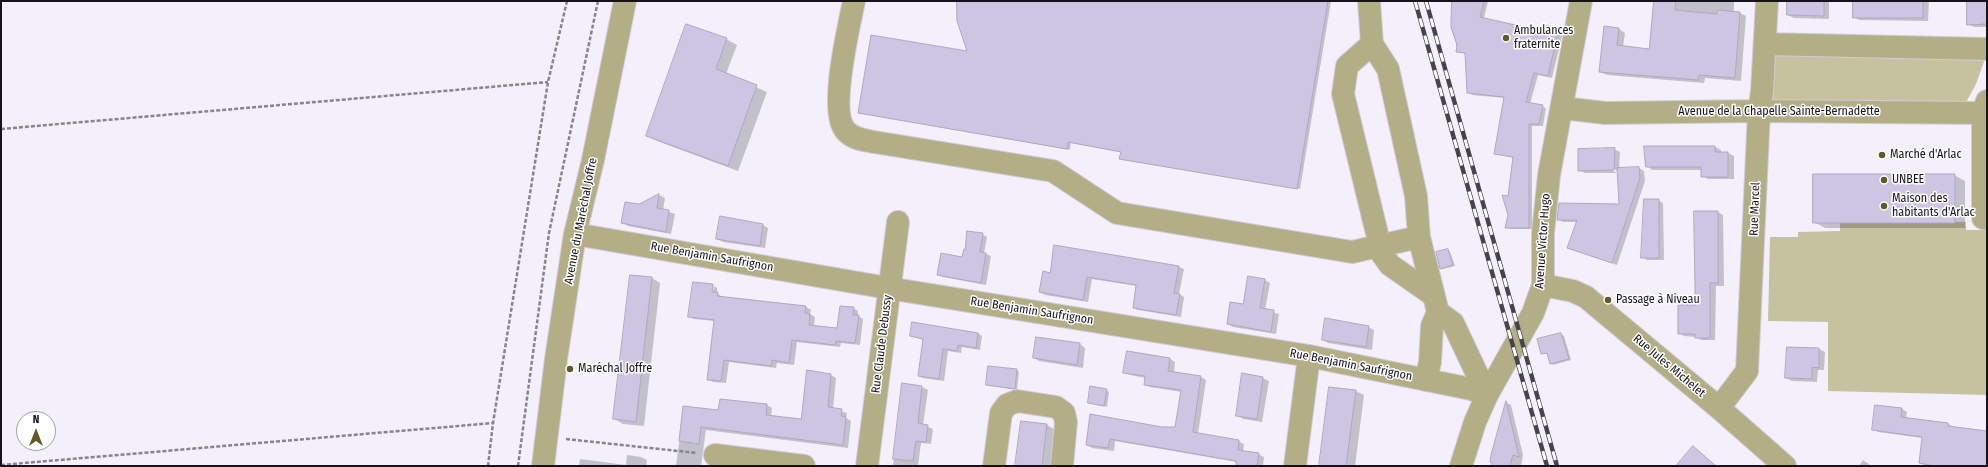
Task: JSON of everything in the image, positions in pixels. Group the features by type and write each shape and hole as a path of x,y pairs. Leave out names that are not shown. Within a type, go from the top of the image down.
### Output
{"street":[{"name":"Avenue du Maréchal Joffre","path":"543,466 576,234 593,160 625,1"},
{"path":"854,1 839,83 838,110 840,122 844,130 852,137 1053,172 1117,213 1352,252 1419,237"},
{"path":"1369,1 1372,44 1388,69 1416,196 1419,237 1436,304 1432,326 1430,362 1426,380"},
{"name":"Avenue Victor Hugo","path":"1461,466 1475,422 1487,395 1520,333 1533,313 1543,285 1545,204 1581,1"},
{"name":"Rue Marcel","path":"1719,408 1747,371 1759,111 1762,91 1767,1"},
{"path":"1372,44 1347,66 1343,94 1382,254 1390,266 1436,304 1453,323 1487,395"},
{"path":"1765,44 1987,49"},
{"path":"1985,107 1985,218"},
{"name":"Avenue de la Chapelle Sainte-Bernadette","path":"1563,108 1605,113 1985,107"},
{"name":"Rue Claude Debussy","path":"867,466 888,288 898,222"},
{"name":"Rue Benjamin Saufrignon","path":"576,234 888,288 1309,356 1471,389 1487,395"},
{"name":"Rue Jules Michelet","path":"1543,285 1573,291 1586,297 1719,408 1785,466"},
{"path":"1295,466 1309,356"},
{"path":"994,466 1001,413 1007,405 1017,401 1056,407 1064,413 1066,422 1062,466"},
{"path":"715,455 804,466"}],"path":[{"path":"488,466 493,422 548,82 567,1"},
{"path":"1,129 548,82"},
{"path":"1,465 493,422"},
{"path":"546,437 715,455"}],"shaded area":[{"path":"1774,51 1986,56 1976,84 1962,110 1772,108"},
{"path":"1966,222 1966,230 1987,230 1987,395 1828,391 1828,322 1768,321 1770,237 1798,237 1798,232 1840,231 1840,223"}],"building":[{"path":"957,1 1328,1 1297,189 1119,159 1121,152 1068,142 1067,149 858,113 871,35 967,51 957,21"},
{"path":"1452,1 1484,1 1480,17 1542,31 1543,25 1559,28 1548,76 1534,73 1526,102 1543,105 1539,124 1529,124 1529,228 1505,228 1508,215 1502,195 1508,196 1513,157 1494,154 1504,97 1467,93 1465,53 1456,52 1457,45 1451,27"},
{"path":"1654,1 1676,1 1675,10 1717,14 1718,10 1740,12 1735,78 1699,75 1698,80 1599,72 1604,26 1619,28 1617,45 1649,49"},
{"path":"1787,1 1824,1 1824,16 1787,15"},
{"path":"1853,1 1923,1 1923,18 1853,18"},
{"path":"1967,1 1987,1 1987,24 1967,25"},
{"path":"686,24 727,38 716,69 757,85 728,166 646,136"},
{"path":"1644,146 1715,146 1715,152 1728,152 1728,177 1701,177 1701,167 1646,167"},
{"path":"1615,148 1614,170 1578,171 1578,149"},
{"path":"1639,167 1640,178 1612,263 1567,248 1577,220 1557,220 1559,203 1619,204 1617,168"},
{"name":"Maison des habitants d'Arlac","path":"1813,174 1955,174 1955,223 1813,223"},
{"path":"659,194 657,208 669,210 666,232 621,223 625,202 639,204"},
{"path":"1644,199 1659,199 1659,258 1641,258"},
{"path":"1694,211 1718,211 1718,283 1710,283 1710,338 1695,338 1695,334 1678,334 1678,305 1695,305"},
{"path":"720,216 763,224 760,246 716,239"},
{"path":"967,231 983,233 980,252 986,253 981,283 937,275 941,253 962,257 965,249"},
{"path":"1054,245 1179,266 1174,293 1180,294 1176,315 1133,308 1136,285 1087,277 1083,300 1039,292 1043,271 1050,273"},
{"path":"1448,249 1453,265 1440,269 1436,252"},
{"path":"630,275 652,277 636,422 613,419"},
{"path":"1248,276 1265,279 1260,308 1274,310 1271,332 1227,324 1230,302 1243,304"},
{"path":"693,282 713,284 712,292 718,292 717,296 806,306 805,313 810,314 809,325 837,328 840,306 854,307 853,315 859,315 855,343 836,341 835,345 792,340 789,363 772,360 771,366 724,360 721,381 707,380 714,320 688,317"},
{"path":"1325,318 1369,326 1366,347 1322,340"},
{"path":"912,322 978,333 976,348 958,345 957,351 943,349 939,379 918,376 923,339 910,336"},
{"path":"1561,333 1569,359 1550,364 1547,353 1541,354 1537,339"},
{"path":"1036,337 1080,343 1077,365 1033,358"},
{"path":"1787,347 1819,348 1819,368 1812,367 1812,379 1785,378"},
{"path":"1127,351 1170,358 1168,371 1201,376 1193,432 1239,440 1238,450 1259,453 1257,466 1236,466 1236,461 1110,439 1108,448 1086,445 1090,414 1162,427 1175,427 1181,390 1144,385 1145,376 1123,373"},
{"path":"988,366 1017,369 1015,389 986,385"},
{"path":"807,370 831,374 828,407 842,409 841,416 846,417 843,445 701,427 699,444 679,441 683,406 718,410 720,399 767,404 766,415 801,419"},
{"path":"1242,373 1263,377 1257,419 1236,416"},
{"path":"902,383 922,386 918,423 928,425 926,442 916,441 913,461 893,459"},
{"path":"1090,386 1107,389 1104,406 1088,403"},
{"path":"1329,387 1356,390 1346,466 1319,466"},
{"path":"1506,401 1519,457 1513,455 1510,466 1491,466 1491,455"},
{"path":"1875,405 1902,408 1901,417 1948,423 1948,426 1987,431 1987,466 1929,466 1930,465 1919,463 1922,437 1872,430"},
{"path":"1021,421 1047,424 1042,466 1015,466"},
{"path":"1693,446 1716,466 1676,466"}],"railway":[{"path":"1415,1 1547,466"},
{"path":"1426,1 1557,466"}],"place":[{"name":"Ambulances fraternite","path":"1506,38"},
{"name":"Marché d'Arlac","path":"1882,155"},
{"name":"UNBEE","path":"1884,180"},
{"name":"Maison des habitants d'Arlac","path":"1884,206"},
{"name":"Passage à Niveau","path":"1608,300"},
{"name":"Maréchal Joffre","path":"570,369"}]}
